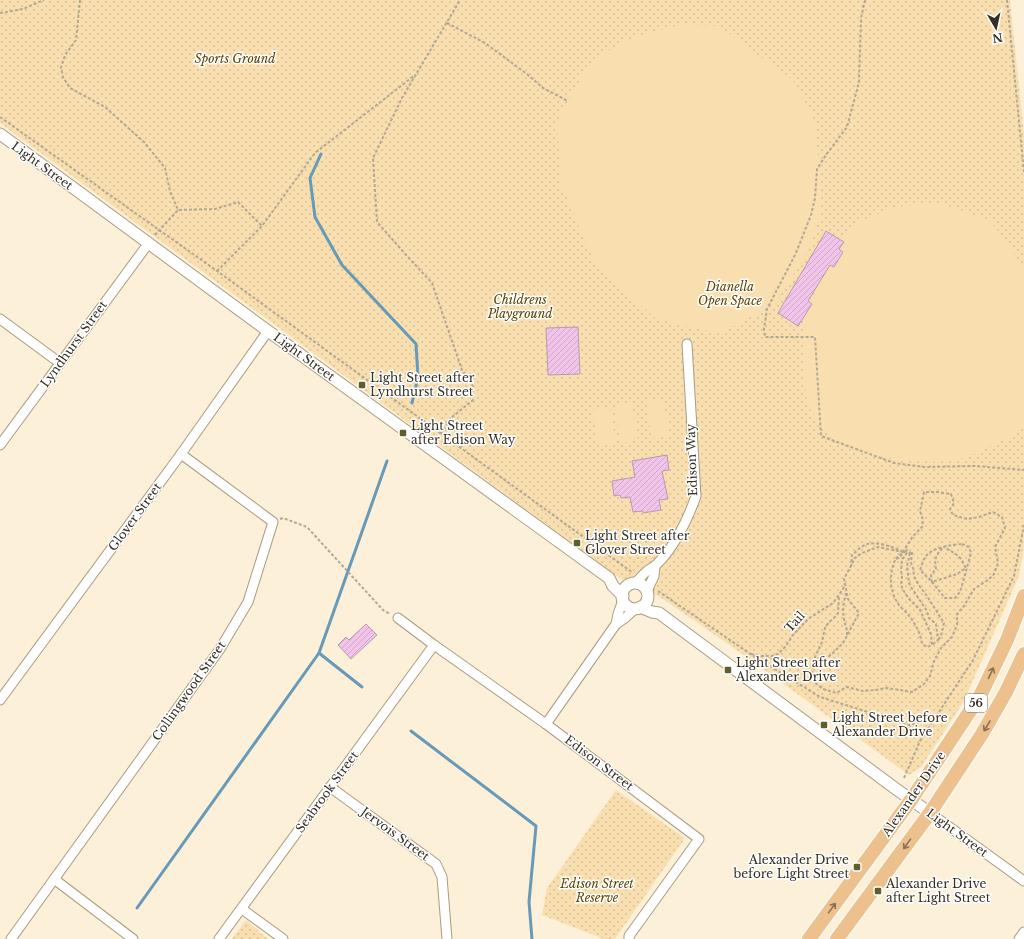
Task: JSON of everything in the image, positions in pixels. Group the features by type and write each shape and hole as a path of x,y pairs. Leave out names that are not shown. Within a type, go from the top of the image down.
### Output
{"main road":[{"name":"Alexander Drive","path":"809,939 911,800 980,696 1007,640 1024,596"},
{"name":"Alexander Drive","path":"837,939 930,813 989,723 1024,654"}],"street":[{"name":"Light Street","path":"0,134 148,244 609,578 634,582"},
{"name":"Lyndhurst Street","path":"0,445 148,244"},
{"path":"0,319 60,363"},
{"name":"Glover Street","path":"0,700 182,454 268,331"},
{"name":"Edison Way","path":"634,582 644,572 655,566 668,552 686,522 696,496 687,344"},
{"path":"182,454 273,522"},
{"name":"Collingwood Street","path":"11,939 220,649 248,602 273,522"},
{"name":"Edison Way","path":"648,590 654,576 655,566"},
{"name":"Light Street","path":"609,578 613,586 623,598"},
{"path":"546,724 616,624 625,588 634,582 641,584 648,590 646,602 616,624"},
{"name":"Light Street","path":"648,590 658,606 659,613"},
{"path":"623,598 628,606 638,608"},
{"name":"Light Street","path":"638,608 659,613 911,800 1024,881"},
{"name":"Edison Street","path":"398,618 546,724 699,839 629,936 629,939"},
{"name":"Seabrook Street","path":"219,939 434,645"},
{"name":"Jervois Street","path":"330,787 436,864 442,877 447,939"},
{"path":"54,879 133,939"},
{"path":"242,909 283,939"},
{"path":"1019,939 1024,932"}],"path":[{"path":"0,13 23,10 44,0"},
{"path":"80,0 76,40 65,54 61,68 62,78 70,88 105,106 144,142 165,168 170,191 178,210"},
{"path":"441,434 451,418 473,400 472,383 462,370 432,283 377,222 373,158 402,98 460,0"},
{"path":"864,0 861,18 858,82 848,128 826,155 817,169 815,198 811,215 796,253 767,309 764,329 765,336 815,337 821,436 894,463 924,467 975,466 1024,470"},
{"path":"1007,0 1024,172"},
{"path":"446,23 485,43 544,88 568,101"},
{"path":"218,271 262,226 315,153 416,74"},
{"path":"0,117 218,271 441,434 634,582"},
{"path":"148,244 178,210 215,209 238,202 262,226"},
{"path":"839,594 838,613 824,628 822,642 815,657 810,680 823,689 836,693 847,687 862,691 888,688 912,692 924,684 930,676 934,661 941,648 952,637 957,625 957,614 974,590 994,574 998,563 995,547 1005,528 1002,517 993,512 967,519 953,515 950,509 954,503 951,494 924,492 920,512 924,520 922,527 913,536 903,552 895,560 892,567 891,588 893,596 899,605 914,622 919,632 922,644 926,647 932,645 941,636 944,623 914,576 914,568 911,563 912,553 904,552 907,550 903,552 878,547 862,553 855,558 851,567"},
{"path":"273,522 283,518 307,526 383,610 398,618"},
{"path":"904,778 920,741 973,660 1014,576 1024,525"},
{"name":"Tail","path":"749,653 762,656 772,656 778,654 808,619 832,604 843,589 845,582 844,579 851,567 852,555 866,545 877,543 894,547 903,552"},
{"path":"962,544 969,547 971,554 960,592 955,598 945,598 920,570 928,554 943,548 962,544"},
{"path":"943,548 952,551 957,555 966,568"},
{"path":"932,582 931,575 936,569 934,562 943,548"},
{"path":"909,552 908,566 910,587 927,611 929,618 936,624 938,640"},
{"path":"909,552 902,560 901,585 909,598 920,610 931,634 932,645"},
{"path":"932,582 957,574 966,568"},
{"path":"813,668 832,654 843,643 859,613 848,599 845,582"},
{"path":"648,590 820,697 909,725 935,718"},
{"path":"847,591 844,603 843,618 847,627 848,635"}],"green space":[{"name":"Dianella Open Space","path":"0,0 1010,0 1024,135 1024,547 1019,576 964,701 921,767 909,775 741,653 657,595 629,585 0,123"},
{"path":"679,25 720,26 793,80 814,120 820,173 821,213 806,255 776,302 721,333 656,319 621,288 592,257 561,185 557,121 586,69 620,42"},
{"path":"940,203 989,220 1010,246 1024,271 1024,422 1018,433 968,457 939,462 902,460 869,454 831,438 807,405 803,355 805,317 832,252 857,223 895,207"},
{"path":"663,399 670,436 652,439 646,402"},
{"path":"632,403 638,440 621,443 614,407"},
{"path":"610,407 616,443 599,447 592,410"},
{"name":"Edison Street Reserve","path":"616,790 685,838 615,939 604,939 542,915 547,888"},
{"path":"246,920 268,939 232,939"}],"building":[{"path":"826,231 844,242 839,249 843,252 834,267 830,265 808,301 812,304 798,326 778,313"},
{"path":"578,327 580,374 548,375 546,328"},
{"path":"667,455 669,470 662,471 668,499 659,500 661,510 643,513 643,511 633,512 630,497 621,498 620,495 614,496 612,481 635,477 632,461"},
{"path":"366,624 377,635 351,659 338,645 346,637 349,640"}],"waterway":[{"path":"321,154 310,178 315,217 342,265 416,344 418,377 412,403"},
{"path":"137,908 319,653 387,461"},
{"path":"319,653 362,687"},
{"path":"411,731 536,826 529,902 532,939"}],"place":[{"name":"Light Street after Lyndhurst Street","path":"362,385"},
{"name":"Light Street after Edison Way","path":"403,433"},
{"name":"Light Street after Glover Street","path":"577,543"},
{"name":"Light Street after Alexander Drive","path":"728,670"},
{"name":"Light Street before Alexander Drive","path":"824,725"},
{"name":"Alexander Drive before Light Street","path":"857,867"},
{"name":"Alexander Drive after Light Street","path":"878,891"}],"park label":[{"name":"Sports Ground","path":"235,59"},
{"name":"Childrens Playground","path":"520,307"}]}
